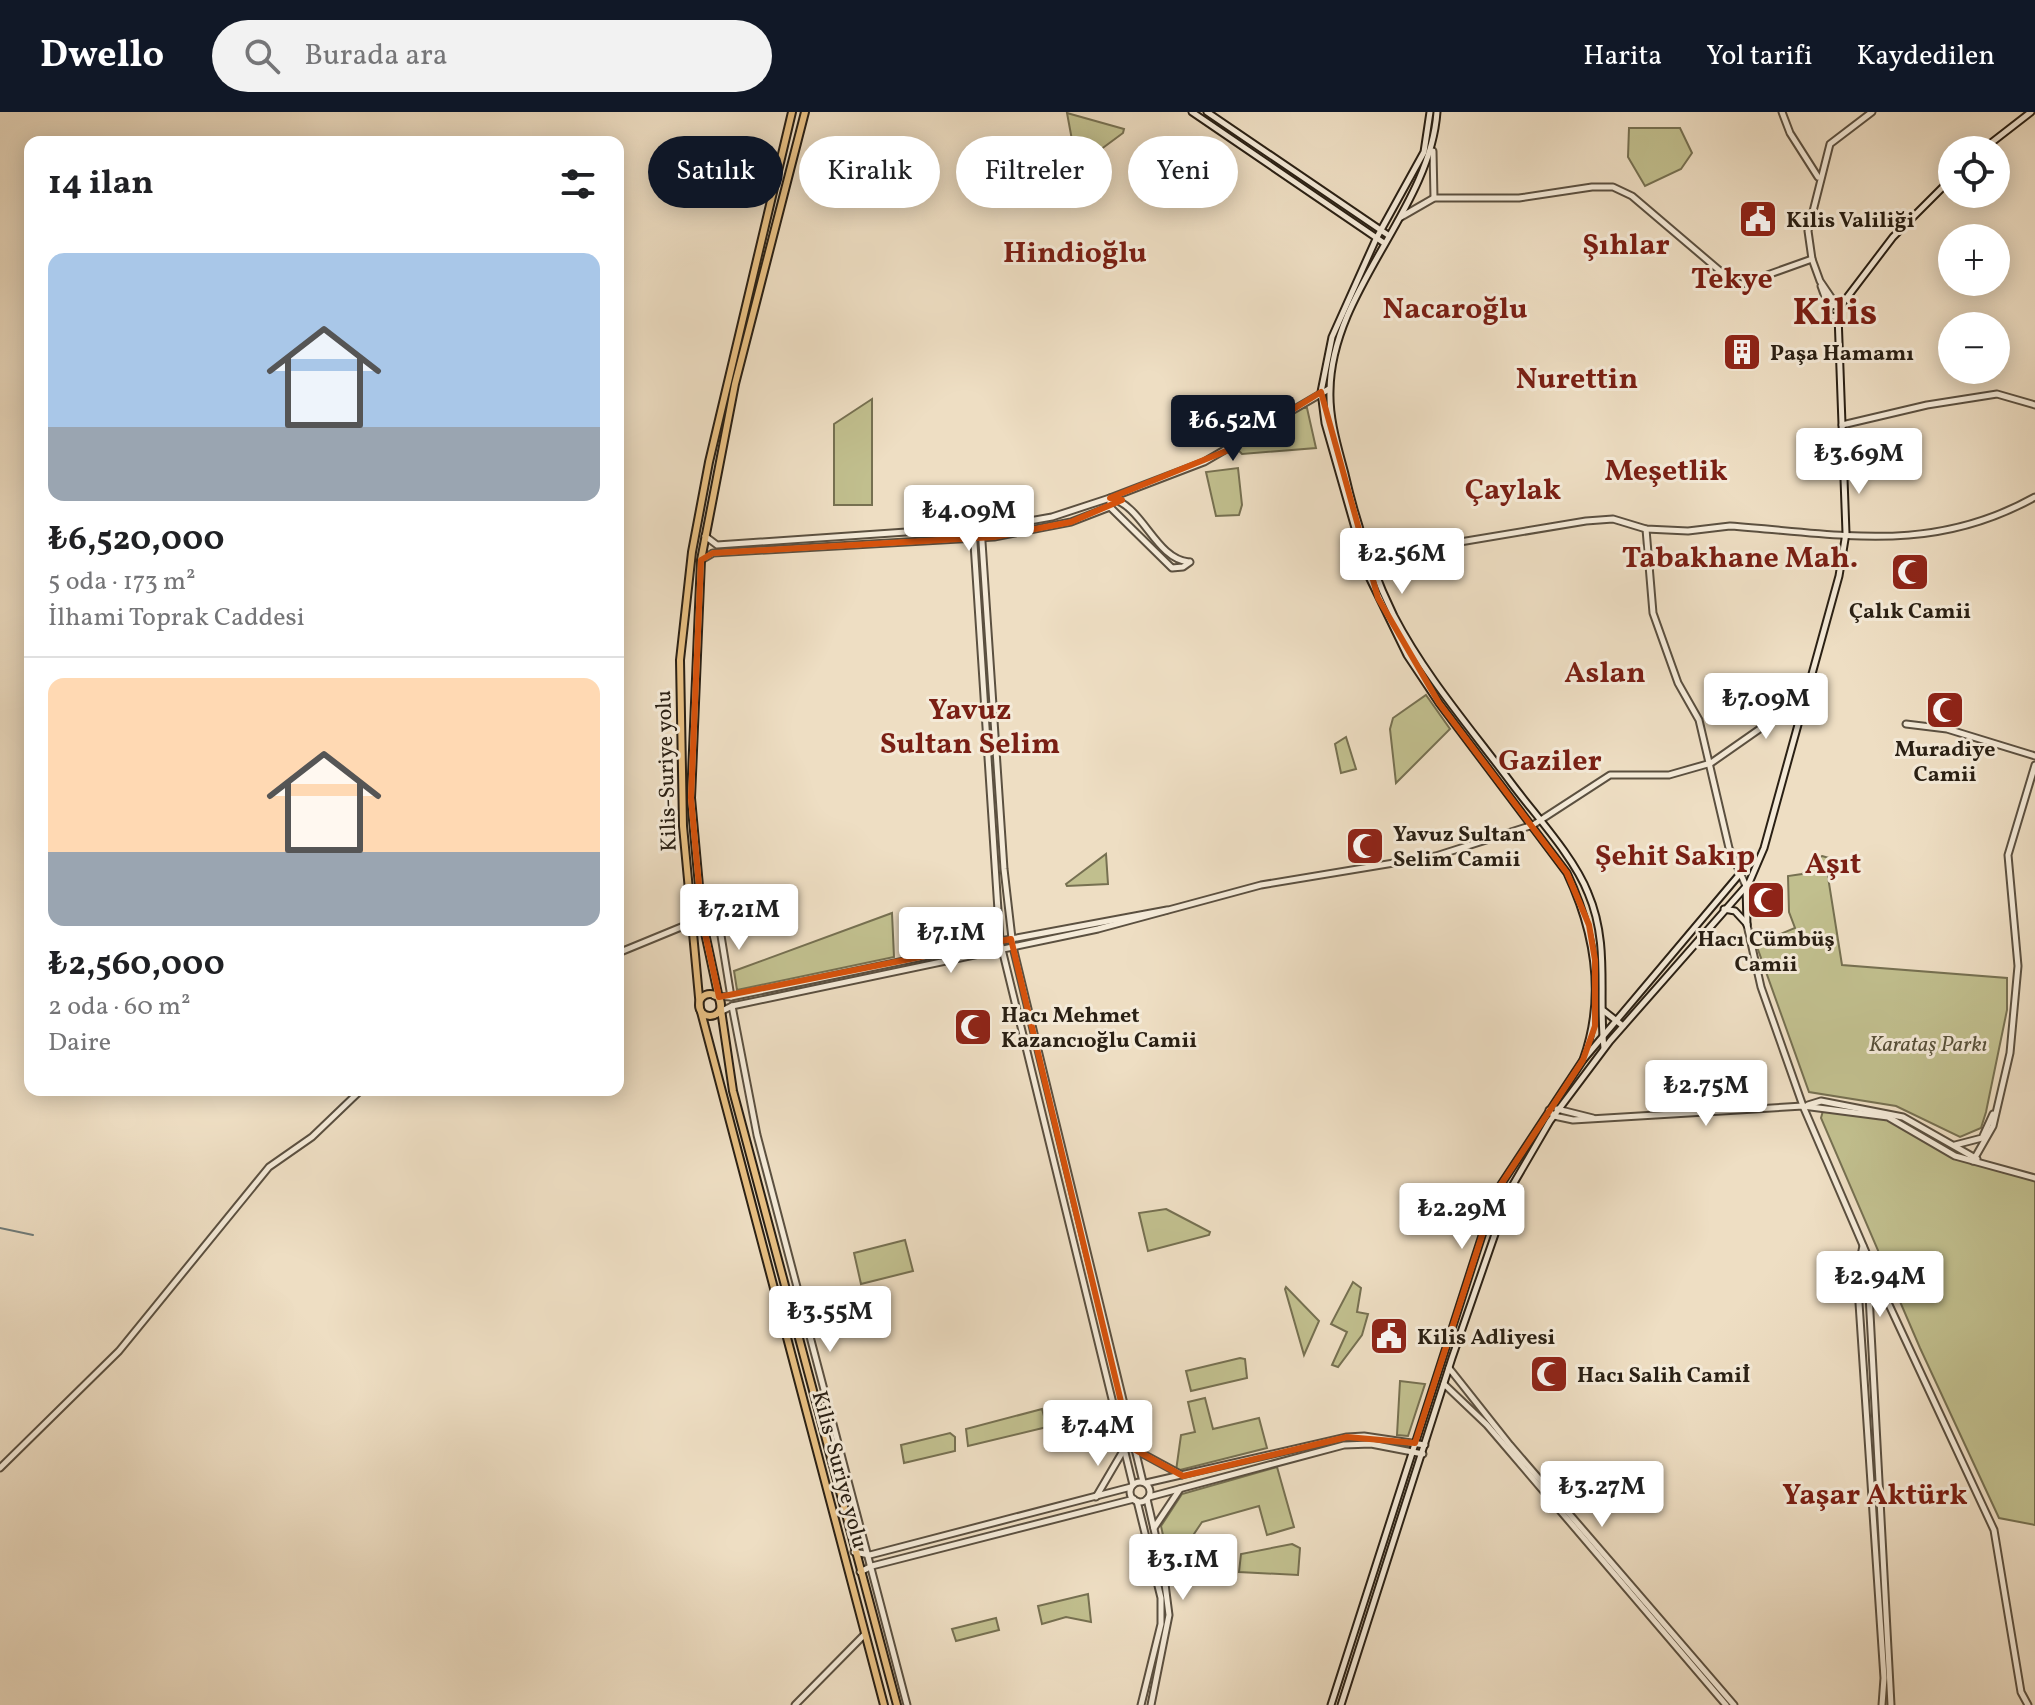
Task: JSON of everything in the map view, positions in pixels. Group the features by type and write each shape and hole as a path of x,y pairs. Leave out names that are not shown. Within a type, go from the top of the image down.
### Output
{"highway":[{"name":"Kilis-Suriye yolu","path":"792,112 709,462 692,552 680,660 679,749 700,1008 884,1705"},
{"path":"805,112 735,384 701,560 691,798 702,919 733,1091 897,1705"},
{"path":"704,997 718,1004 705,1015 700,1008 704,997"}],"street":[{"path":"1192,112 1365,233 1384,243"},
{"path":"1207,112 1388,235"},
{"path":"1430,112 1424,152 1376,239 1332,337 1321,392 1325,423 1358,543 1378,598 1407,655 1439,703 1567,873 1589,925 1595,960 1595,1022 1583,1060"},
{"path":"1434,198 1433,151 1437,112"},
{"path":"1782,112 1819,179"},
{"path":"1331,1705 1496,1192 1551,1113 1559,1109 1623,1026 1746,886 1774,818 1839,576 1845,536 1835,310 1820,281 1807,239 1819,179 1830,144 1872,112"},
{"path":"2000,136 2031,112"},
{"path":"1433,151 1384,243 1334,357 1329,389 1332,422 1351,500 1372,564 1395,617 1420,659 1540,822 1591,899 1602,945 1604,1049"},
{"path":"1393,225 1434,198 1519,198 1598,186 1613,187 1632,196 1733,282 1742,284 1812,259"},
{"path":"1835,310 1893,237 1938,192"},
{"path":"1369,222 1387,220"},
{"path":"1365,233 1372,248"},
{"path":"705,536 717,545 973,528 1052,517 1110,498 1215,456 1329,389"},
{"path":"1842,425 1927,405 1997,394 2035,405"},
{"path":"1372,564 1454,543 1613,519 1646,529 1707,531 1730,526 1905,538 1994,518 2035,497"},
{"path":"1110,498 1124,504 1175,558 1190,562 1183,567 1172,568 1110,507 1110,498"},
{"path":"701,560 713,553 974,538 1042,530 1110,507"},
{"path":"981,527 1004,869 1013,947 1132,1448 1144,1483 1150,1488 1148,1498 1169,1615 1151,1705"},
{"path":"973,528 1000,941 1161,1598 1161,1624 1141,1705"},
{"path":"1646,529 1653,613 1678,683 1699,720 1739,875 1746,886 1747,925 1761,987 1803,1106 1871,1263 1994,1530 2021,1692 2028,1705"},
{"path":"718,1004 732,1006 1002,950 1176,910 1261,885 1436,856 1540,822 1610,775 1669,775 1711,763 1804,698"},
{"path":"1906,724 1947,729 2035,756"},
{"path":"1974,1159 1993,1126 2010,1053 2017,986 2008,855 2035,765"},
{"path":"1341,1705 1449,1368 1511,1188 1583,1060 1739,875"},
{"path":"1724,909 1735,911 1747,925"},
{"path":"718,1004 731,997 1000,941 1157,910 1176,910"},
{"path":"717,911 731,997"},
{"path":"624,951 691,923"},
{"path":"732,1006 757,1135 907,1705"},
{"path":"1604,1011 1623,1026"},
{"path":"1595,1022 1603,1036"},
{"path":"1954,1145 1982,1138 2000,1095"},
{"path":"0,1468 119,1351 269,1167 312,1137 355,1096"},
{"path":"1551,1113 1606,1121 1803,1106 1821,1101 1879,1109 1903,1117 1989,1166 2035,1178"},
{"path":"1803,1106 1888,1117 1955,1156 1974,1159"},
{"path":"1559,1109 1606,1121"},
{"path":"1863,1245 1857,1273 1884,1678 1882,1705"},
{"path":"1871,1263 1868,1276 1891,1705"},
{"path":"1449,1368 1734,1705"},
{"path":"1444,1384 1487,1425 1726,1705"},
{"path":"854,1552 870,1555 1144,1483 1347,1437 1426,1445"},
{"path":"860,1573 872,1566 1148,1498 1344,1445 1371,1444 1423,1454"},
{"path":"1096,1497 1121,1458 1123,1446"},
{"path":"1132,1448 1183,1476"},
{"path":"1154,1528 1181,1488"},
{"path":"795,1705 865,1634"}],"highlighted area":[{"path":"1321,392 1378,598 1439,703 1567,873 1589,925 1595,960 1595,1026 1583,1060 1496,1192 1415,1443 1347,1437 1183,1476 1132,1448 1011,939 719,997 702,919 691,798 701,560 713,553 994,537 1071,522 1122,500 1110,498 1226,451"}],"green space":[{"path":"1067,113 1124,129 1112,141 1112,136 1071,136"},
{"path":"1629,128 1680,128 1692,153 1681,169 1645,186 1628,157"},
{"path":"872,399 872,505 834,505 834,424"},
{"path":"1301,408 1307,408 1316,448 1242,454 1237,449"},
{"path":"1238,468 1242,505 1239,515 1216,516 1206,472"},
{"path":"1426,695 1450,729 1396,783 1390,729 1393,718"},
{"path":"1346,737 1356,769 1341,773 1335,744"},
{"path":"1106,854 1108,884 1067,886 1066,884"},
{"name":"Karataş Parkı","path":"1822,856 1829,858 1828,877 1842,965 2007,978 2007,1010 1981,1128 1960,1137 1896,1106 1809,1092 1756,944 1795,928 1789,912 1788,876 1802,874"},
{"path":"892,913 894,957 737,990 734,971"},
{"path":"1824,1107 1889,1117 1959,1156 2035,1178 2035,1525 1999,1518 1920,1348 1821,1118"},
{"path":"1166,1209 1210,1232 1209,1235 1148,1251 1139,1213"},
{"path":"905,1240 913,1271 861,1284 854,1253"},
{"path":"1353,1282 1361,1288 1357,1312 1368,1314 1362,1335 1338,1367 1332,1365 1347,1332 1331,1324"},
{"path":"1285,1289 1319,1321 1304,1355"},
{"path":"1245,1359 1247,1378 1191,1391 1186,1371"},
{"path":"1400,1381 1425,1384 1408,1436 1397,1435"},
{"path":"1205,1398 1213,1429 1259,1418 1267,1448 1176,1471 1181,1435 1195,1432 1188,1402"},
{"path":"1042,1409 1047,1427 968,1446 966,1429"},
{"path":"950,1433 955,1437 955,1451 904,1463 901,1445"},
{"path":"1277,1467 1294,1527 1267,1535 1259,1506 1202,1522 1192,1537 1196,1557 1169,1563 1161,1526 1182,1494"},
{"path":"1292,1544 1300,1548 1298,1575 1239,1572 1241,1554"},
{"path":"1088,1594 1091,1622 1066,1617 1042,1624 1038,1606"},
{"path":"996,1618 999,1630 956,1641 952,1629"}],"waterway":[{"path":"0,1228 33,1235"}],"place":[{"name":"Kilis Valiliği","path":"1758,219"},
{"name":"Paşa Hamamı","path":"1742,352"},
{"name":"Çalık Camii","path":"1910,572"},
{"name":"Muradiye Camii","path":"1945,710"},
{"name":"Yavuz Sultan Selim Camii","path":"1365,846"},
{"name":"Hacı Cümbüş Camii","path":"1766,900"},
{"name":"Hacı Mehmet Kazancıoğlu Camii","path":"973,1027"},
{"name":"Kilis Adliyesi","path":"1389,1336"},
{"name":"Hacı Salih Camiİ","path":"1549,1374"}],"district":[{"name":"Şıhlar","path":"1626,244"},
{"name":"Hindioğlu","path":"1075,252"},
{"name":"Tekye","path":"1732,278"},
{"name":"Nacaroğlu","path":"1455,308"},
{"name":"Kilis","path":"1835,311"},
{"name":"Nurettin","path":"1577,378"},
{"name":"Meşetlik","path":"1666,470"},
{"name":"Çaylak","path":"1513,489"},
{"name":"Tabakhane Mah.","path":"1740,557"},
{"name":"Aslan","path":"1605,672"},
{"name":"Yavuz Sultan Selim","path":"970,726"},
{"name":"Gaziler","path":"1550,760"},
{"name":"Şehit Sakıp","path":"1675,855"},
{"name":"Aşıt","path":"1833,863"},
{"name":"Yaşar Aktürk","path":"1875,1494"}]}
